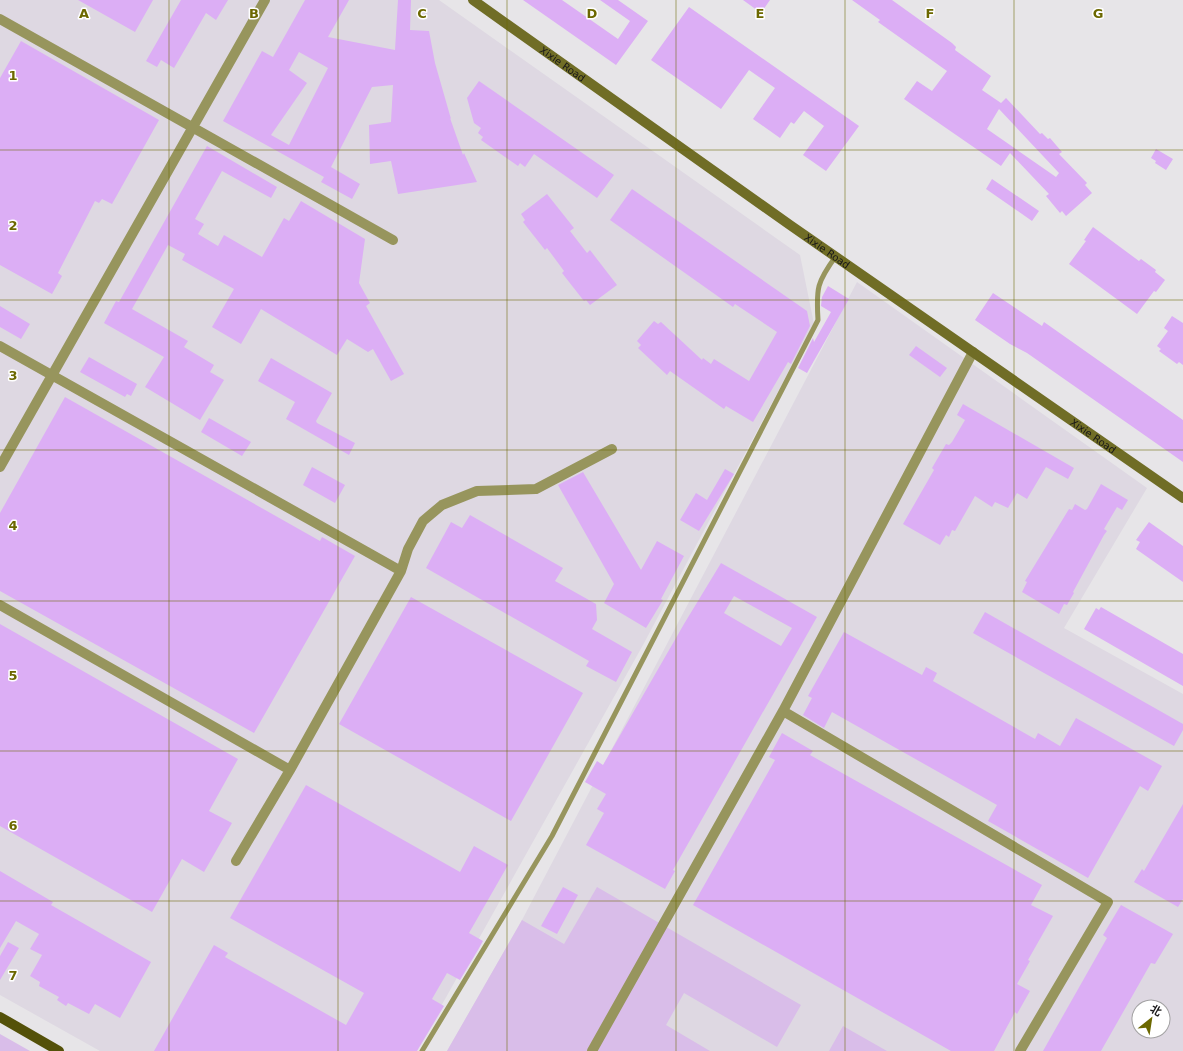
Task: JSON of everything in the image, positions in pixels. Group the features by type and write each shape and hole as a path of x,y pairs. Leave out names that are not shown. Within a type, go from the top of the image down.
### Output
{"main road":[{"path":"0,1017 59,1051"}],"street":[{"path":"0,468 265,0"},
{"name":"Xixie Road","path":"473,0 1183,498"},
{"path":"0,19 393,240"},
{"path":"0,346 401,571"},
{"path":"592,1051 783,711 973,352"},
{"path":"236,861 290,770 401,571 408,549 423,522 442,505 477,491 536,490 612,449"},
{"path":"0,605 290,770"},
{"path":"783,711 1108,902 1020,1051"}],"lane":[{"path":"422,1051 559,822 818,320 817,292 822,276 836,256"}],"shaded area":[{"path":"0,0 439,0 800,255 814,324 643,645 416,1051 100,1051 0,995"},
{"path":"857,282 1147,488 1064,628 1183,694 1183,1051 447,1051 522,920"},
{"path":"597,887 801,1005 777,1047 684,993 666,1025 710,1051 447,1051 522,920 564,944"},
{"path":"843,1026 887,1051 829,1051"},
{"path":"0,1034 30,1051 0,1051"}],"building":[{"path":"78,0 153,0 135,32"},
{"path":"181,0 228,0 216,20 206,13 174,68 161,60 157,67 146,61"},
{"path":"305,0 349,0 328,37 395,50 398,0 411,0 410,30 429,31 435,63 451,119 450,118 463,155 464,153 477,182 398,194 391,161 370,164 369,125 391,122 393,85 372,87 331,167 360,184 352,199 321,182 324,177 223,121 262,51 273,57","holes":["299,52 328,68 289,145 271,135 307,83 289,70"]},
{"path":"523,0 562,0 618,39 630,21 600,0 618,0 648,21 616,65"},
{"path":"743,0 770,0 761,13"},
{"path":"852,0 892,0 952,43 956,47 955,50 991,76 982,90 1001,103 1006,98 1040,134 1042,133 1048,139 1050,138 1062,152 1059,154 1087,183 1085,185 1092,193 1066,216 1062,211 1060,213 1046,196 1049,194 1010,153 1001,166 904,99 917,81 932,91 947,71 878,22 880,20","holes":["999,109 1059,173 1056,177 987,129"]},
{"path":"689,7 859,126 826,171 803,155 824,126 804,111 794,124 791,122 780,138 753,119 775,88 749,70 721,109 651,60"},
{"path":"21,41 159,120 112,204 102,199 99,203 95,201 58,273 62,276 52,294 0,265 0,78"},
{"path":"479,81 614,175 597,198 534,154 525,167 520,163 518,166 481,140 483,137 478,133 481,128 474,123 467,98"},
{"path":"207,146 277,187 271,198 222,171 195,219 204,224 198,234 218,246 224,235 262,257 284,218 289,221 301,201 365,239 359,283 370,303 366,306 404,374 391,381 373,349 368,352 347,339 337,355 261,309 241,344 212,327 234,289 182,260 185,254 168,245 132,309 188,341 184,347 214,365 210,372 224,380 200,420 145,387 164,357 104,323 116,301 119,302"},
{"path":"1156,149 1173,159 1166,170 1155,163 1156,161 1151,158"},
{"path":"992,179 1039,211 1032,221 986,189"},
{"path":"632,189 807,311 810,326 791,364 788,362 753,422 726,406 724,409 670,371 667,375 638,348 641,345 637,341 654,321 658,324 661,322 702,360 703,358 711,364 714,359 749,381 777,332 735,304 733,307 610,220"},
{"path":"547,194 574,228 570,231 587,253 590,250 617,285 590,305 586,300 584,301 562,273 564,271 547,248 545,250 523,222 525,220 521,214"},
{"path":"1093,227 1139,261 1141,259 1156,270 1155,272 1165,280 1156,292 1154,291 1137,314 1069,264 1086,241 1084,240"},
{"path":"828,286 849,299 807,373 798,368 813,338 814,342 831,312 821,306 822,297"},
{"path":"993,293 1042,326 1044,322 1183,420 1183,462 1027,353 1010,344 975,320"},
{"path":"0,306 30,324 21,339 0,327"},
{"path":"1172,316 1183,323 1183,365 1179,362 1177,364 1159,351 1161,349 1157,346 1168,331 1164,328"},
{"path":"916,346 947,368 940,377 909,355"},
{"path":"89,357 137,384 131,396 127,394 125,397 80,372"},
{"path":"271,358 332,393 316,421 317,423 355,443 349,455 286,419 295,402 258,381"},
{"path":"65,397 320,541 322,537 355,556 254,733 0,591 0,513"},
{"path":"963,404 1074,468 1068,479 1046,467 1027,499 1017,493 1008,508 995,502 992,507 975,496 955,531 952,530 949,537 946,535 940,545 903,524 934,470 932,468 946,444 949,445 952,442 965,420 957,415"},
{"path":"209,418 251,442 242,456 201,432"},
{"path":"312,467 345,485 335,503 303,485"},
{"path":"725,469 734,474 699,531 680,520 696,493 707,500"},
{"path":"583,472 641,570 657,541 684,556 661,599 663,600 646,628 604,603 614,584 558,485"},
{"path":"1101,484 1128,500 1122,510 1117,507 1104,529 1107,531 1073,592 1074,593 1067,605 1064,604 1059,614 1022,592 1027,582 1025,581 1069,509 1072,510 1075,504 1085,510 1087,509"},
{"path":"470,515 563,568 555,581 596,604 597,620 592,629 632,652 616,682 586,666 589,661 426,568 451,522 462,528"},
{"path":"1149,522 1183,546 1183,582 1136,549 1140,542 1136,540"},
{"path":"721,563 817,617 673,870 675,871 665,889 586,845 604,813 597,809 606,794 585,782 597,761 603,765","holes":["734,596 792,628 781,646 724,613"]},
{"path":"411,597 583,693 511,821 339,724"},
{"path":"1101,607 1183,654 1183,686 1084,629 1096,608 1099,610"},
{"path":"985,612 1183,724 1183,730 1174,746 973,633"},
{"path":"0,624 238,759 209,811 232,823 204,872 182,859 152,912 0,826"},
{"path":"844,632 922,675 926,667 937,673 933,681 1035,739 1038,733 1060,746 1076,718 1162,766 1148,791 1140,786 1088,878 988,821 997,805 832,712 824,728 803,715 812,698 808,696"},
{"path":"782,733 813,751 810,755 1042,885 1031,905 1053,916 1028,960 1030,961 1017,984 1030,991 1017,1014 1015,1012 994,1051 951,1051 693,905 775,760 769,757"},
{"path":"306,785 460,872 474,846 508,865 469,933 483,941 478,950 460,980 447,973 432,999 444,1006 417,1051 154,1051 214,945 228,953 225,957 346,1025 364,993 230,918"},
{"path":"1183,804 1183,899 1178,907 1134,882 1142,869 1144,871"},
{"path":"0,871 53,902 51,905 151,962 120,1018 95,1004 89,1014 68,1003 66,1006 57,1000 59,997 39,986 40,982 30,976 42,955 30,949 39,934 16,921 0,948"},
{"path":"563,887 578,895 557,934 541,926"},
{"path":"1121,905 1173,934 1155,964 1151,963 1101,1051 1043,1051 1107,938 1103,935"},
{"path":"8,942 19,948 0,980 0,956"}]}
